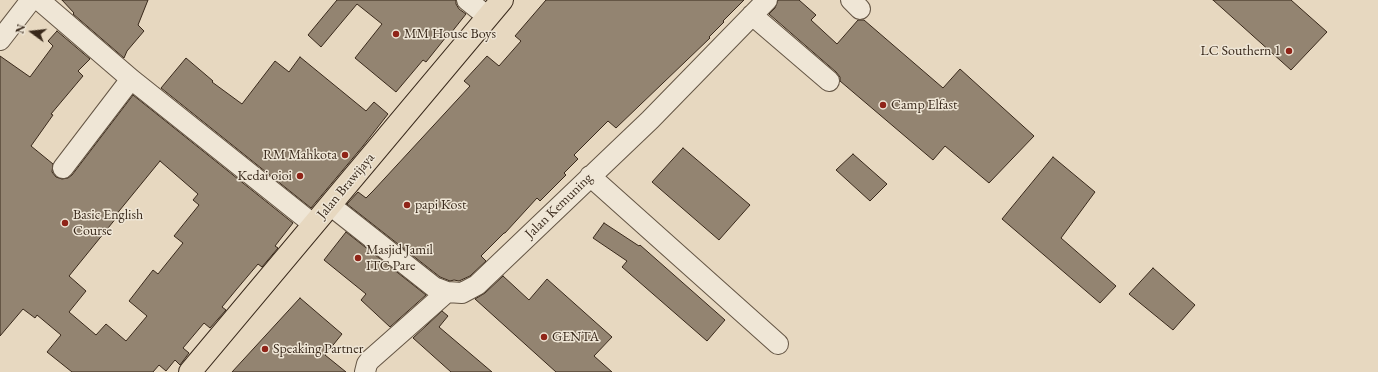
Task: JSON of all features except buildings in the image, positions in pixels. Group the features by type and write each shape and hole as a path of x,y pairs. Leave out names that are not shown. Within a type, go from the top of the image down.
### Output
{"main road":[{"name":"Jalan Brawijaya","path":"190,372 502,0"}],"street":[{"path":"0,40 31,0"},
{"path":"40,0 131,79 313,224"},
{"path":"467,0 488,17"},
{"name":"Jalan Kemuning","path":"330,205 434,287 447,292 462,294 477,285 650,120 767,0"},
{"path":"752,15 829,81"},
{"path":"63,168 131,79"},
{"path":"590,176 778,344"},
{"path":"366,372 367,364 370,360 447,292"}],"place":[{"name":"MM House Boys","path":"396,34"},
{"name":"LC Southern 1","path":"1289,51"},
{"name":"Camp Elfast","path":"883,105"},
{"name":"RM Mahkota","path":"345,155"},
{"name":"Kedai oioi","path":"300,176"},
{"name":"papi Kost","path":"407,205"},
{"name":"Basic English Course","path":"65,223"},
{"name":"Masjid Jamil ITC Pare","path":"358,258"},
{"name":"GENTA","path":"544,337"},
{"name":"Speaking Partner","path":"265,349"}]}
